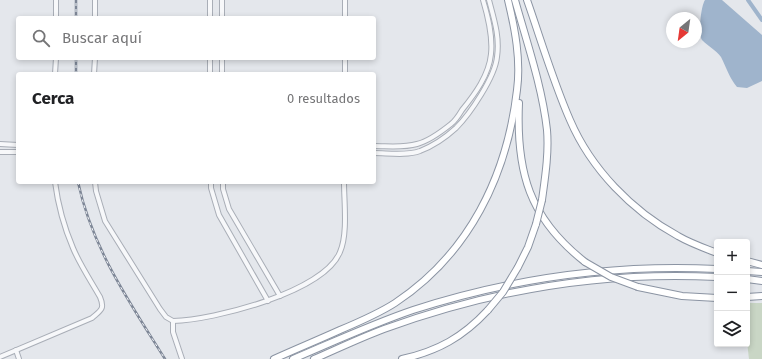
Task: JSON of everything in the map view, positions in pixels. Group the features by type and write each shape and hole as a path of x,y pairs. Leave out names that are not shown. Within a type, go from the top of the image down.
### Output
{"highway":[{"path":"274,359 376,314 396,303 426,279 450,254 469,229 489,196 501,165 512,126 517,90 518,64 515,36 508,0"},
{"path":"402,359 435,349 452,341 473,326 503,292 518,267 536,224 542,200 546,166 547,131 539,89 515,0"},
{"path":"527,0 570,121 587,152 599,169 622,195 656,222 678,236 714,252"},
{"path":"517,90 519,99 518,130 520,155 528,189 546,223 560,239 580,258 602,272 638,287 682,296 714,298"},
{"path":"750,262 762,265"},
{"path":"293,359 380,322 413,310 487,289 529,280 589,272 659,268 714,269"},
{"path":"750,270 762,272"},
{"path":"314,359 356,340 413,319 462,304 504,294 582,281 625,277 714,277"},
{"path":"750,279 762,281"},
{"path":"750,297 762,296"}],"street":[{"path":"56,0 56,16"},
{"path":"95,0 95,16"},
{"path":"210,0 210,16"},
{"path":"222,0 222,16"},
{"path":"345,0 345,16"},
{"path":"376,146 401,146 416,144 432,137 452,124 473,96 486,74 491,53 489,25 483,0"},
{"path":"376,153 401,154 419,151 437,143 456,127 478,99 496,68 498,56 498,39 489,0"},
{"path":"55,72 56,60"},
{"path":"94,72 95,60"},
{"path":"210,60 210,72"},
{"path":"222,60 222,72"},
{"path":"345,60 345,72"},
{"path":"0,144 16,145"},
{"path":"0,152 16,152"},
{"path":"0,357 92,318 102,309 103,304 100,297 73,249 59,207 55,184"},
{"path":"95,184 105,220 160,309 166,317 173,322 202,318 247,308 268,301 306,283 326,270 335,262 340,252 344,236 344,184"},
{"path":"211,184 220,215 268,301"},
{"path":"223,184 229,209 280,296"},
{"path":"173,322 173,332 182,359"},
{"path":"16,350 19,359"}],"green space":[{"path":"750,303 762,303 762,359 749,359 748,347 750,347"}],"water":[{"path":"705,0 722,0 762,35 762,81 747,88 737,87 730,77 721,57 702,40 701,12"}],"waterway":[{"path":"748,0 762,20"}],"railway":[{"path":"76,0 76,16"},
{"path":"76,60 76,72"},
{"path":"78,184 84,206 102,252 126,296 165,359"}]}
